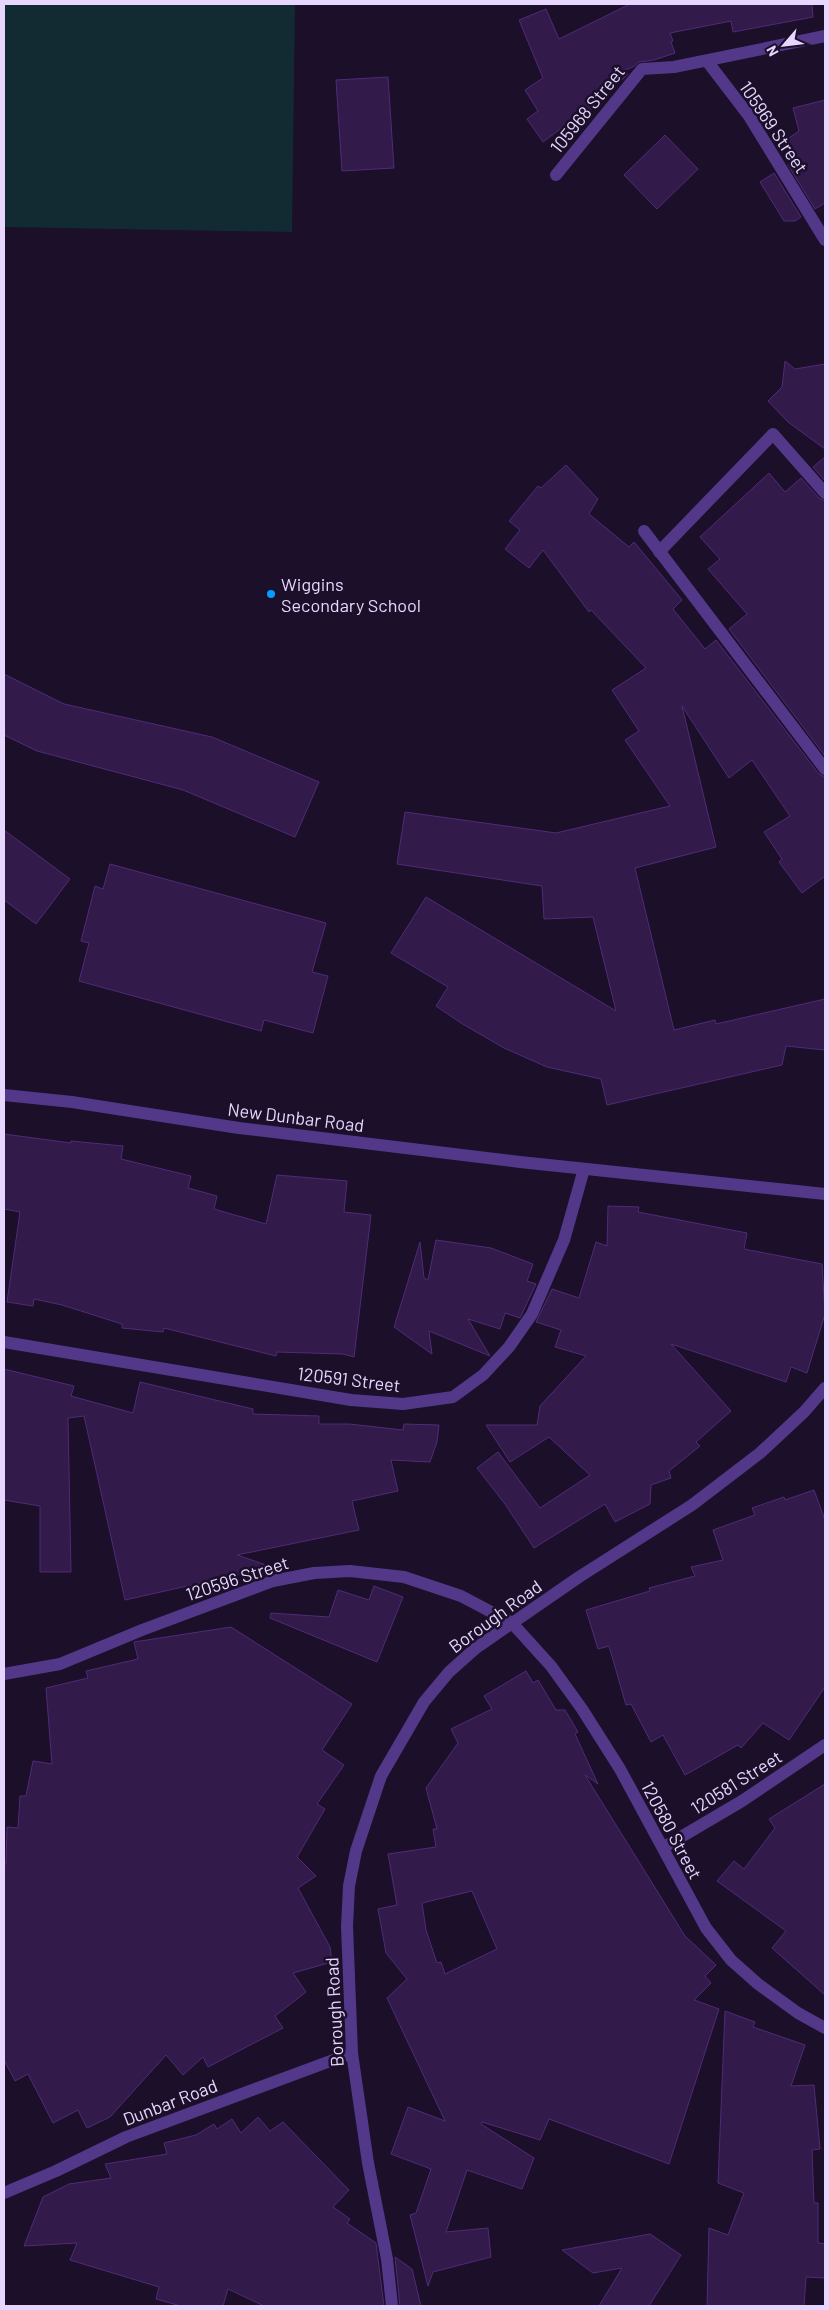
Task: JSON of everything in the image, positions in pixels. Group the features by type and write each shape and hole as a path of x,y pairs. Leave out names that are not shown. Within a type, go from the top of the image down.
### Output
{"street":[{"name":"105968 Street","path":"556,175 642,70 674,67 825,36"},
{"name":"105969 Street","path":"707,60 749,116 820,219 825,240"},
{"path":"659,552 773,434 825,494"},
{"path":"644,531 825,769"},
{"name":"New Dunbar Road","path":"4,1095 72,1102 239,1128 584,1169 825,1194"},
{"name":"120591 Street","path":"4,1342 350,1400 403,1404 452,1397 483,1375 509,1348 532,1314 564,1240 584,1169"},
{"name":"Borough Road","path":"392,2306 387,2259 368,2162 352,2053 347,1926 349,1886 356,1850 381,1776 424,1702 449,1672 476,1648 692,1505 760,1452 804,1412 825,1388"},
{"name":"120596 Street","path":"4,1674 60,1664 142,1630 273,1581 314,1573 350,1571 404,1577 461,1596 512,1623"},
{"name":"120580 Street","path":"512,1623 551,1666 582,1709 620,1769 664,1847 706,1928 731,1960 798,2013 825,2028"},
{"name":"120581 Street","path":"664,1847 742,1801 825,1745"},
{"name":"Dunbar Road","path":"4,2193 56,2171 126,2137 352,2053"}],"shaded area":[{"path":"4,4 295,4 292,232 4,227"}],"building":[{"path":"630,4 812,4 813,17 733,32 731,21 670,33 675,53 654,60 639,62 625,70 628,74 622,80 593,99 597,105 573,124 571,121 543,142 527,119 538,111 525,90 543,78 519,20 546,9 559,39"},
{"path":"388,77 394,168 342,171 336,80"},
{"path":"825,100 825,203 815,209 788,165 796,160 783,142 799,131 793,108"},
{"path":"665,135 698,169 657,209 624,175"},
{"path":"774,173 801,217 795,221 784,221 760,182"},
{"path":"785,361 795,369 825,364 825,449 788,422 768,401 782,387"},
{"path":"825,457 825,481 813,467"},
{"path":"566,465 598,499 589,514 629,547 634,542 682,600 673,609 705,649 716,640 819,774 825,777 825,876 802,893 779,862 782,859 764,832 790,816 752,760 729,778 682,706 716,847 635,868 674,1030 715,1020 716,1024 825,999 825,1050 786,1046 782,1065 607,1105 601,1079 547,1067 504,1048 461,1023 436,1006 448,987 391,953 426,897 616,1011 593,917 544,919 542,886 397,864 405,812 556,833 670,806 625,740 639,731 612,690 646,668 591,610 589,612 543,550 529,568 505,549 520,530 509,521 538,486 541,488"},
{"path":"769,473 785,492 801,478 819,498 825,501 825,756 729,629 747,614 708,569 720,559 700,537"},
{"path":"4,674 64,704 212,737 319,782 295,837 183,790 37,751 4,735"},
{"path":"4,830 70,879 36,924 4,900"},
{"path":"110,864 326,923 312,972 328,976 313,1033 264,1020 261,1031 79,981 89,943 81,941 95,886 103,889"},
{"path":"4,1134 71,1143 71,1141 123,1146 121,1159 191,1176 188,1188 217,1196 214,1209 266,1224 277,1175 347,1181 344,1212 371,1215 354,1357 343,1354 277,1352 276,1356 164,1328 163,1332 122,1328 122,1324 62,1305 34,1299 33,1306 7,1302 20,1212 4,1209"},
{"path":"608,1206 639,1207 638,1212 747,1233 744,1249 822,1264 825,1314 807,1373 791,1367 786,1382 671,1344 731,1411 696,1442 700,1446 669,1471 671,1478 651,1485 650,1504 615,1522 605,1504 534,1548 505,1504 477,1468 498,1452 540,1508 590,1475 549,1437 510,1462 486,1425 537,1425 540,1406 586,1356 555,1347 561,1330 536,1322 552,1289 579,1298 596,1242 607,1246"},
{"path":"436,1240 491,1248 533,1264 527,1281 536,1284 520,1318 505,1313 500,1329 468,1319 490,1356 429,1331 432,1354 394,1327 420,1242 424,1278 428,1280"},
{"path":"4,1369 74,1386 71,1396 133,1413 140,1382 253,1409 253,1414 319,1416 319,1424 349,1424 403,1430 404,1424 439,1425 437,1442 430,1462 391,1460 398,1491 352,1501 359,1530 237,1555 272,1567 125,1600 84,1416 68,1418 71,1572 40,1572 40,1506 4,1500"},
{"path":"814,1490 825,1520 825,1687 789,1740 763,1723 741,1748 738,1745 685,1775 663,1735 651,1742 631,1704 626,1705 609,1646 598,1649 586,1610 650,1591 649,1588 695,1576 691,1567 723,1560 713,1530 755,1515 752,1508 784,1497 785,1500"},
{"path":"374,1586 403,1597 377,1662 270,1618 271,1613 329,1617 338,1590 369,1600"},
{"path":"231,1627 352,1704 322,1750 344,1765 317,1804 325,1809 297,1857 316,1876 298,1888 330,1947 332,1962 293,1973 306,1992 275,2016 283,2028 208,2067 203,2057 183,2075 166,2055 110,2117 87,2128 78,2110 53,2123 28,2074 15,2081 4,2060 4,1863 6,1864 7,1827 18,1828 20,1796 26,1796 33,1761 52,1764 46,1688 88,1678 86,1671 138,1659 134,1642"},
{"path":"526,1671 533,1683 538,1680 556,1710 565,1710 578,1732 575,1734 598,1784 585,1775 685,1936 716,1965 705,1976 711,1983 694,2000 719,2009 669,2164 549,2119 540,2140 482,2122 481,2124 534,2158 522,2189 467,2170 446,2232 488,2228 491,2257 433,2272 428,2286 410,2215 416,2213 431,2169 391,2154 408,2107 445,2121 387,1998 407,1979 386,1953 378,1909 397,1905 388,1854 436,1847 433,1829 437,1829 426,1788 458,1743 451,1729 492,1709 484,1696","holes":["472,1891 497,1949 445,1974 441,1962 437,1963 426,1930 422,1903"]},
{"path":"825,1784 825,1995 772,1948 786,1931 717,1881 734,1861 744,1869 775,1828 769,1819"},
{"path":"725,2011 755,2022 753,2027 805,2045 791,2086 814,2085 820,2149 812,2150 814,2203 818,2203 818,2243 825,2244 825,2278 806,2277 804,2306 707,2306 709,2228 728,2235 744,2193 718,2183"},
{"path":"258,2117 270,2131 283,2122 349,2190 333,2207 350,2219 347,2223 376,2243 384,2306 264,2306 228,2289 223,2306 181,2306 156,2299 159,2287 70,2260 77,2243 24,2246 43,2197 69,2184 111,2178 105,2164 167,2154 164,2143 196,2135 214,2124 217,2129 232,2119 241,2133"},
{"path":"650,2234 681,2255 649,2306 599,2306 622,2268 593,2273 562,2250"},
{"path":"395,2257 412,2269 421,2306 400,2306"}],"place":[{"name":"Wiggins Secondary School","path":"271,594"}]}
